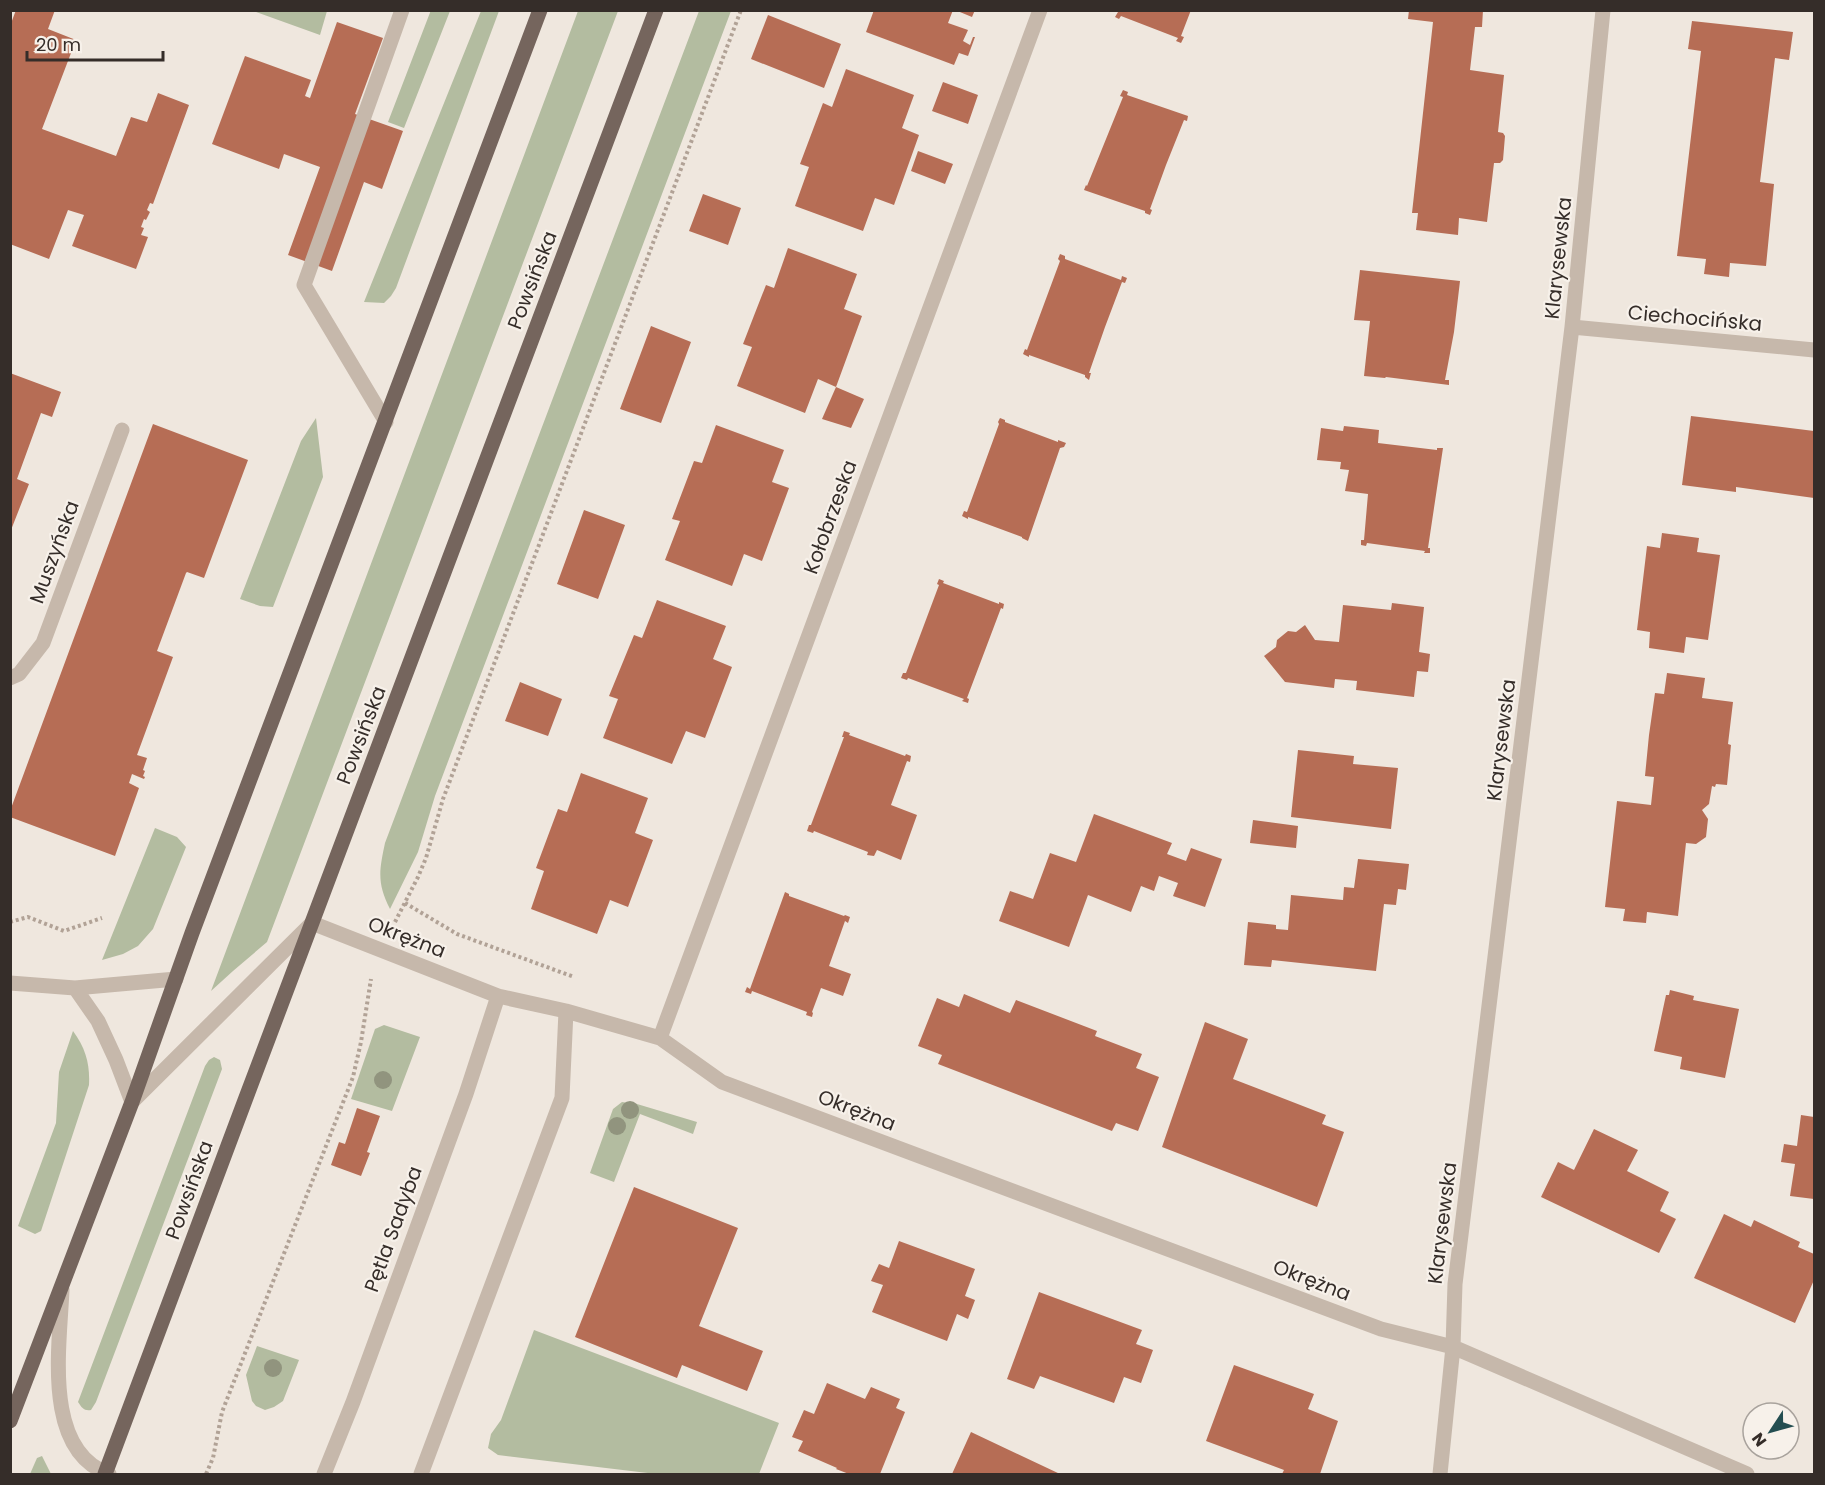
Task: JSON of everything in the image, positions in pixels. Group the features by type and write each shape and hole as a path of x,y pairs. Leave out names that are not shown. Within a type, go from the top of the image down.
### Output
{"main road":[{"path":"10,1421 132,1102 176,979 540,10"},
{"name":"Powsińska","path":"107,1474 312,922 656,10"}],"street":[{"path":"386,422 304,285 402,10"},
{"name":"Kołobrzeska","path":"660,1038 1040,10"},
{"name":"Klarysewska","path":"1440,1474 1453,1347 1457,1272 1572,327 1603,10"},
{"name":"Ciechocińska","path":"1572,327 1815,350"},
{"name":"Muszyńska","path":"10,678 19,674 43,643 122,430"},
{"path":"75,988 98,1021 132,1102 312,922"},
{"name":"Okrężna","path":"312,922 498,996 566,1011 660,1038 722,1082 1381,1329 1453,1347 1747,1474"},
{"path":"10,984 75,988 176,979"},
{"name":"Pętla Sadyba","path":"324,1474 466,1094 498,996"},
{"path":"421,1474 562,1098 566,1011"},
{"path":"62,1286 58,1371 60,1405 68,1437 83,1458 107,1474"}],"path":[{"path":"396,919 426,858 443,799 741,10"},
{"path":"405,903 457,934 580,980"},
{"path":"10,922 28,917 64,931 102,918"},
{"path":"206,1474 213,1458 222,1412 353,1077 372,976"}],"green space":[{"path":"327,10 320,35 253,11"},
{"path":"431,10 450,11 404,128 388,122"},
{"path":"481,11 499,11 396,288 384,303 364,302"},
{"path":"578,11 618,11 267,942 211,991"},
{"path":"699,11 731,11 435,796 418,852 390,909 380,877 385,843"},
{"path":"316,418 323,477 273,607 260,606 240,599 301,441"},
{"path":"155,828 177,837 186,847 153,929 138,946 123,954 102,960"},
{"path":"384,1025 420,1037 392,1111 351,1099 375,1029"},
{"path":"73,1031 86,1057 89,1085 41,1231 35,1234 18,1226 56,1123 59,1072"},
{"path":"214,1057 220,1060 222,1069 96,1402 91,1410 85,1409 78,1402 205,1066"},
{"path":"622,1102 637,1104 697,1122 693,1134 640,1114 614,1182 590,1173 613,1109"},
{"path":"534,1330 779,1423 759,1474 656,1474 498,1455 488,1448 491,1434 501,1420"},
{"path":"257,1346 299,1360 283,1401 265,1410 256,1406 252,1401 246,1375"},
{"path":"42,1456 51,1474 30,1474 37,1458"}],"building":[{"path":"16,10 55,10 48,29 76,40 42,129 116,156 131,117 147,122 158,93 189,105 153,204 150,203 147,210 150,212 141,227 144,228 141,235 148,237 136,269 72,246 84,215 68,210 49,259 10,244 10,26"},
{"path":"874,10 953,10 948,23 968,30 963,41 970,45 975,37 968,56 959,53 954,65 866,32"},
{"path":"955,10 975,10 972,17"},
{"path":"1121,10 1191,10 1181,36 1184,37 1181,43 1176,41 1178,38 1121,16 1119,19 1115,17"},
{"path":"1409,10 1483,10 1482,27 1475,27 1470,70 1504,75 1498,132 1505,136 1503,160 1500,163 1494,163 1487,222 1459,218 1458,235 1416,230 1418,213 1412,213 1433,22 1408,19"},
{"path":"768,15 841,44 824,88 751,59"},
{"path":"1692,21 1793,32 1789,60 1775,58 1760,182 1774,184 1766,266 1730,263 1729,277 1704,274 1706,259 1677,256 1701,51 1688,49"},
{"path":"337,22 383,38 355,114 403,131 382,189 364,182 332,271 288,255 320,167 284,154 279,169 212,144 245,56 311,80 305,96 310,98"},
{"path":"846,69 914,95 902,128 919,135 894,205 875,198 863,231 795,206 809,167 800,164 823,103 832,107"},
{"path":"943,82 978,95 968,124 932,111"},
{"path":"1123,90 1128,92 1127,95 1188,116 1187,121 1184,120 1166,165 1150,209 1152,210 1150,215 1145,211 1084,190 1123,97 1120,96"},
{"path":"918,151 953,164 945,184 911,171"},
{"path":"703,194 741,208 728,245 689,231"},
{"path":"788,248 857,274 844,309 862,316 836,387 818,379 805,413 737,386 752,347 743,344 766,285 774,288"},
{"path":"1060,254 1065,256 1065,259 1121,280 1122,276 1127,278 1125,283 1122,282 1105,327 1089,373 1091,373 1089,380 1085,375 1023,354 1025,349 1027,350 1060,261 1058,259"},
{"path":"1360,270 1460,281 1445,380 1449,380 1449,385 1364,376 1370,321 1354,320"},
{"path":"651,326 691,342 661,423 620,409"},
{"path":"10,373 61,392 52,417 41,413 17,479 29,484 11,530"},
{"path":"836,387 864,399 851,428 822,419"},
{"path":"1691,416 1814,431 1814,498 1736,487 1736,492 1682,485"},
{"path":"1000,418 1005,422 1066,443 1060,448 1028,541 962,516 964,511 967,512"},
{"path":"153,424 248,460 204,578 186,573 157,651 173,657 137,755 147,758 143,770 145,777 144,779 132,774 129,783 139,788 115,856 10,817 10,811"},
{"path":"716,425 784,450 772,482 789,488 762,561 744,554 732,586 665,560 680,521 672,519 694,461 702,463"},
{"path":"1344,426 1379,430 1378,443 1437,450 1437,448 1443,448 1428,548 1430,548 1430,553 1367,543 1366,546 1361,545 1361,540 1364,540 1368,494 1345,491 1349,470 1340,469 1341,462 1317,460 1321,428 1343,431"},
{"path":"584,510 625,525 598,599 557,584"},
{"path":"1662,533 1699,538 1697,552 1720,555 1708,640 1686,637 1684,653 1649,648 1650,632 1637,630 1647,546 1660,548"},
{"path":"939,579 944,581 943,583 1004,604 967,698 968,703 962,701 964,699 908,678 907,680 901,678 903,673 906,673 939,585 937,584"},
{"path":"657,600 726,626 713,659 732,667 705,738 686,731 672,764 603,738 618,699 609,696 634,635 642,638"},
{"path":"1392,603 1424,607 1419,652 1430,654 1428,672 1417,671 1414,697 1356,690 1357,681 1335,679 1334,688 1285,682 1264,656 1276,647 1277,640 1288,631 1296,632 1305,625 1315,640 1339,642 1343,605 1391,610"},
{"path":"1667,673 1705,678 1702,698 1733,702 1728,744 1731,745 1727,785 1712,786 1709,804 1702,810 1708,819 1706,837 1696,844 1686,843 1678,916 1647,912 1646,923 1623,921 1625,909 1605,907 1617,801 1651,805 1654,777 1645,776 1649,735 1655,693 1664,694"},
{"path":"520,682 562,699 548,736 505,721"},
{"path":"844,731 850,733 849,735 905,756 906,754 911,756 910,762 907,761 891,805 917,815 901,860 877,850 874,856 867,855 868,852 814,831 813,833 807,831 844,737 842,737"},
{"path":"1298,750 1354,756 1353,764 1398,768 1391,829 1291,817"},
{"path":"581,773 648,798 635,833 653,840 628,907 610,900 597,934 531,909 544,871 536,868 558,809 567,812"},
{"path":"1094,814 1172,843 1167,854 1186,861 1191,848 1222,859 1205,907 1173,896 1178,883 1159,876 1154,891 1141,886 1131,912 1088,895 1069,947 999,921 1010,891 1033,899 1050,853 1076,862"},
{"path":"1253,820 1298,826 1296,848 1250,843"},
{"path":"1358,859 1409,864 1406,890 1398,889 1396,905 1384,904 1376,971 1272,960 1271,967 1244,965 1248,922 1276,925 1276,929 1288,930 1291,895 1343,900 1344,887 1354,888"},
{"path":"785,892 789,896 850,917 848,923 845,921 829,966 851,974 843,996 821,988 812,1017 806,1015 807,1012 752,991 751,994 745,992 747,987 750,989"},
{"path":"1670,990 1694,996 1693,1000 1739,1009 1725,1078 1680,1069 1682,1057 1654,1051 1666,995 1669,995"},
{"path":"964,994 1010,1013 1016,1000 1097,1031 1095,1036 1142,1054 1136,1068 1159,1077 1138,1131 1116,1123 1112,1131 938,1064 942,1055 918,1046 937,998 959,1007"},
{"path":"1205,1022 1248,1039 1233,1079 1326,1115 1322,1124 1344,1132 1317,1207 1162,1147"},
{"path":"357,1108 380,1116 361,1176 331,1165 339,1142 345,1144"},
{"path":"1801,1115 1814,1117 1814,1199 1790,1196 1795,1164 1781,1162 1784,1144 1797,1146"},
{"path":"1594,1129 1638,1150 1627,1171 1669,1192 1660,1211 1676,1219 1659,1253 1541,1197 1558,1162 1574,1170"},
{"path":"634,1187 738,1228 699,1326 763,1351 747,1391 682,1365 677,1378 575,1337"},
{"path":"1724,1214 1751,1227 1754,1220 1800,1242 1798,1247 1814,1254 1814,1280 1795,1323 1694,1278"},
{"path":"899,1241 975,1269 965,1296 975,1300 968,1319 957,1314 947,1341 872,1312 883,1285 871,1281 879,1264 889,1268"},
{"path":"1039,1292 1142,1330 1136,1344 1153,1350 1141,1383 1124,1377 1114,1403 1040,1376 1034,1389 1007,1379"},
{"path":"1234,1365 1314,1394 1308,1409 1338,1421 1320,1474 1282,1474 1284,1470 1206,1441"},
{"path":"827,1383 865,1399 871,1387 900,1399 896,1408 905,1412 880,1474 849,1474 798,1451 803,1441 792,1437 804,1410 814,1414"},
{"path":"971,1432 1009,1450 1060,1474 952,1474"}]}
